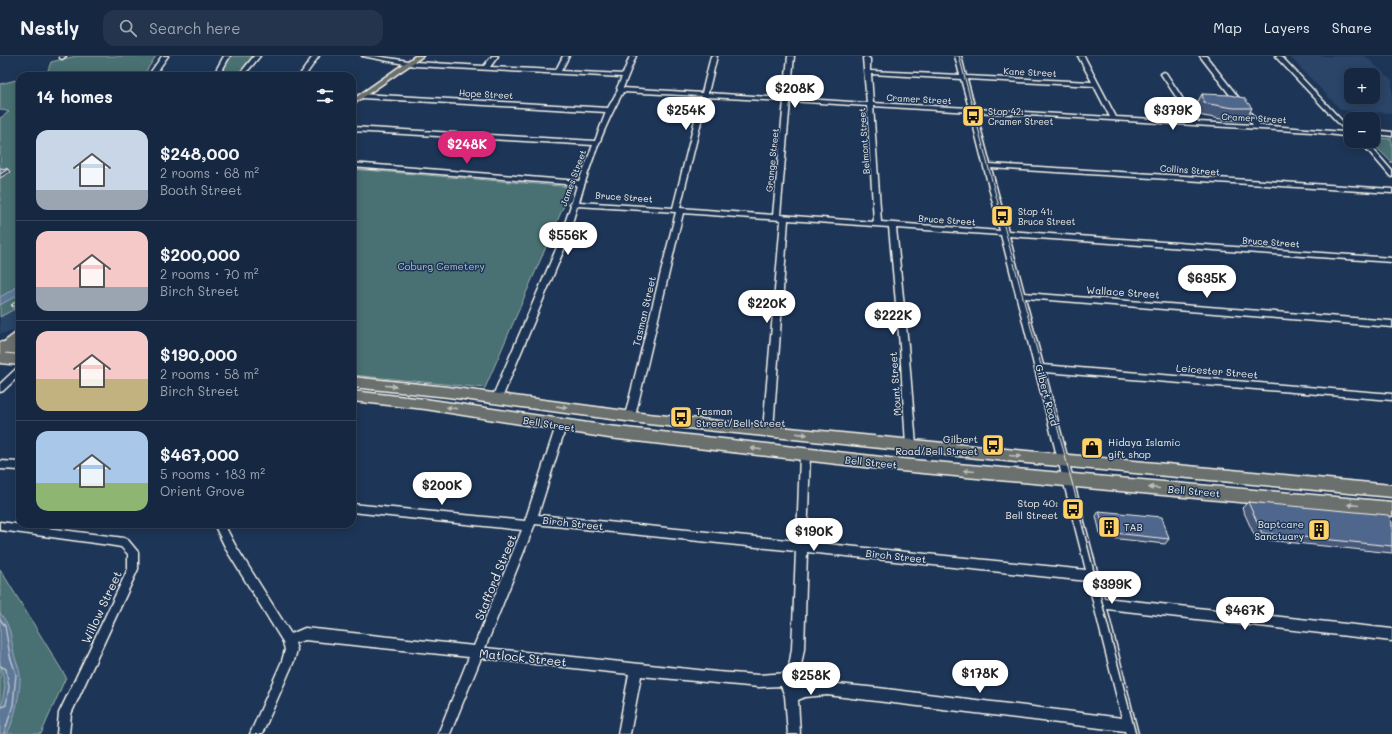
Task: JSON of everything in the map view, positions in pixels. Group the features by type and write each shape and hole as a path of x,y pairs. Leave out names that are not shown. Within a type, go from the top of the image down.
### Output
{"highway":[{"path":"1,348 16,349"},
{"path":"1,348 16,357"},
{"name":"Bell Street","path":"356,382 532,402 630,416 911,445 1392,491"},
{"name":"Bell Street","path":"356,396 425,404 561,426 890,464 1392,509"},
{"path":"531,421 530,412 532,402"}],"main road":[{"path":"356,100 420,56"},
{"path":"1,348 16,338"}],"street":[{"path":"155,72 165,56"},
{"path":"218,72 227,56"},
{"path":"244,72 257,56"},
{"path":"305,72 316,56"},
{"path":"365,56 410,63 625,76"},
{"path":"486,68 495,56"},
{"path":"558,72 566,56"},
{"name":"James Street","path":"498,398 561,247 573,204 610,110 621,90 620,88 633,56"},
{"name":"Tasman Street","path":"630,416 714,56"},
{"name":"Grange Street","path":"768,430 787,100 791,56"},
{"name":"Gilbert Road","path":"958,56 1064,460 1131,729"},
{"path":"1081,56 1114,119"},
{"path":"1203,56 1258,127"},
{"path":"1278,56 1317,94 1344,125"},
{"path":"1284,56 1301,78"},
{"name":"Belmont Street","path":"866,58 878,224"},
{"name":"Kane Street","path":"868,72 1095,84"},
{"path":"1164,74 1197,124"},
{"name":"Cramer Street","path":"621,90 1197,124 1344,131"},
{"name":"Hope Street","path":"362,96 610,110"},
{"path":"356,129 597,143"},
{"path":"1380,134 1392,134"},
{"path":"1367,148 1392,175"},
{"path":"356,165 581,183"},
{"name":"Collins Street","path":"987,166 1392,191"},
{"name":"Bruce Street","path":"573,204 1392,260"},
{"name":"Mount Street","path":"892,226 904,346 911,445"},
{"name":"Wallace Street","path":"1021,295 1392,324"},
{"name":"Leicester Street","path":"1040,368 1392,397"},
{"path":"0,389 16,374"},
{"name":"Stafford Street","path":"444,734 531,522 561,426"},
{"path":"794,734 803,546 805,454"},
{"path":"0,465 16,466"},
{"name":"Birch Street","path":"356,508 803,546 1092,576"},
{"name":"Willow Street","path":"0,526 109,540 124,543 133,552 133,569 65,713 63,734"},
{"path":"221,528 230,548 288,640 291,650 288,662 256,734"},
{"path":"1099,603 1392,635"},
{"name":"Matlock Street","path":"288,640 305,634 636,670 797,685 1131,729"},
{"path":"624,734 636,670"}],"shaded area":[{"path":"1289,56 1365,56 1378,68 1344,68 1344,104 1380,104 1380,69 1392,80 1392,113 1341,110"},
{"path":"16,308 16,330 0,334 0,317"}],"green space":[{"path":"76,56 156,56 146,72 47,72 51,62"},
{"path":"231,56 254,56 239,72 222,72 221,70"},
{"path":"16,80 16,308 0,317 0,118 9,112 0,109 0,84"},
{"path":"1380,138 1392,139 1392,163 1377,148 1380,148"},
{"name":"Coburg Cemetery","path":"356,169 572,187 485,388 356,375"},
{"path":"0,569 66,677 41,734 0,734"}],"water":[{"path":"16,286 16,296 0,305 0,297"},
{"path":"0,613 9,628 20,674 20,688 17,705 13,721 7,734 0,734 0,715 5,686 0,661"}],"building":[{"path":"1202,94 1230,95 1244,98 1252,108 1234,108 1209,104 1204,102"},
{"path":"0,168 8,169 0,174"},
{"path":"16,302 16,307 11,305"},
{"name":"Baptcare Sanctuary","path":"1248,502 1388,515 1392,522 1392,546 1262,533"},
{"path":"1099,511 1162,517 1169,539 1105,532"}],"tram line":[{"path":"959,56 1078,505"},
{"path":"1077,504 1136,734"}],"place":[{"name":"Stop 42: Cramer Street","path":"973,116"},
{"name":"Stop 41: Bruce Street","path":"1002,216"},
{"name":"Tasman Street/Bell Street","path":"681,417"},
{"name":"Gilbert Road/Bell Street","path":"993,445"},
{"name":"Hidaya Islamic gift shop","path":"1092,448"},
{"name":"Stop 40: Bell Street","path":"1073,509"},
{"name":"TAB","path":"1109,527"},
{"name":"Baptcare Sanctuary","path":"1319,530"}]}
